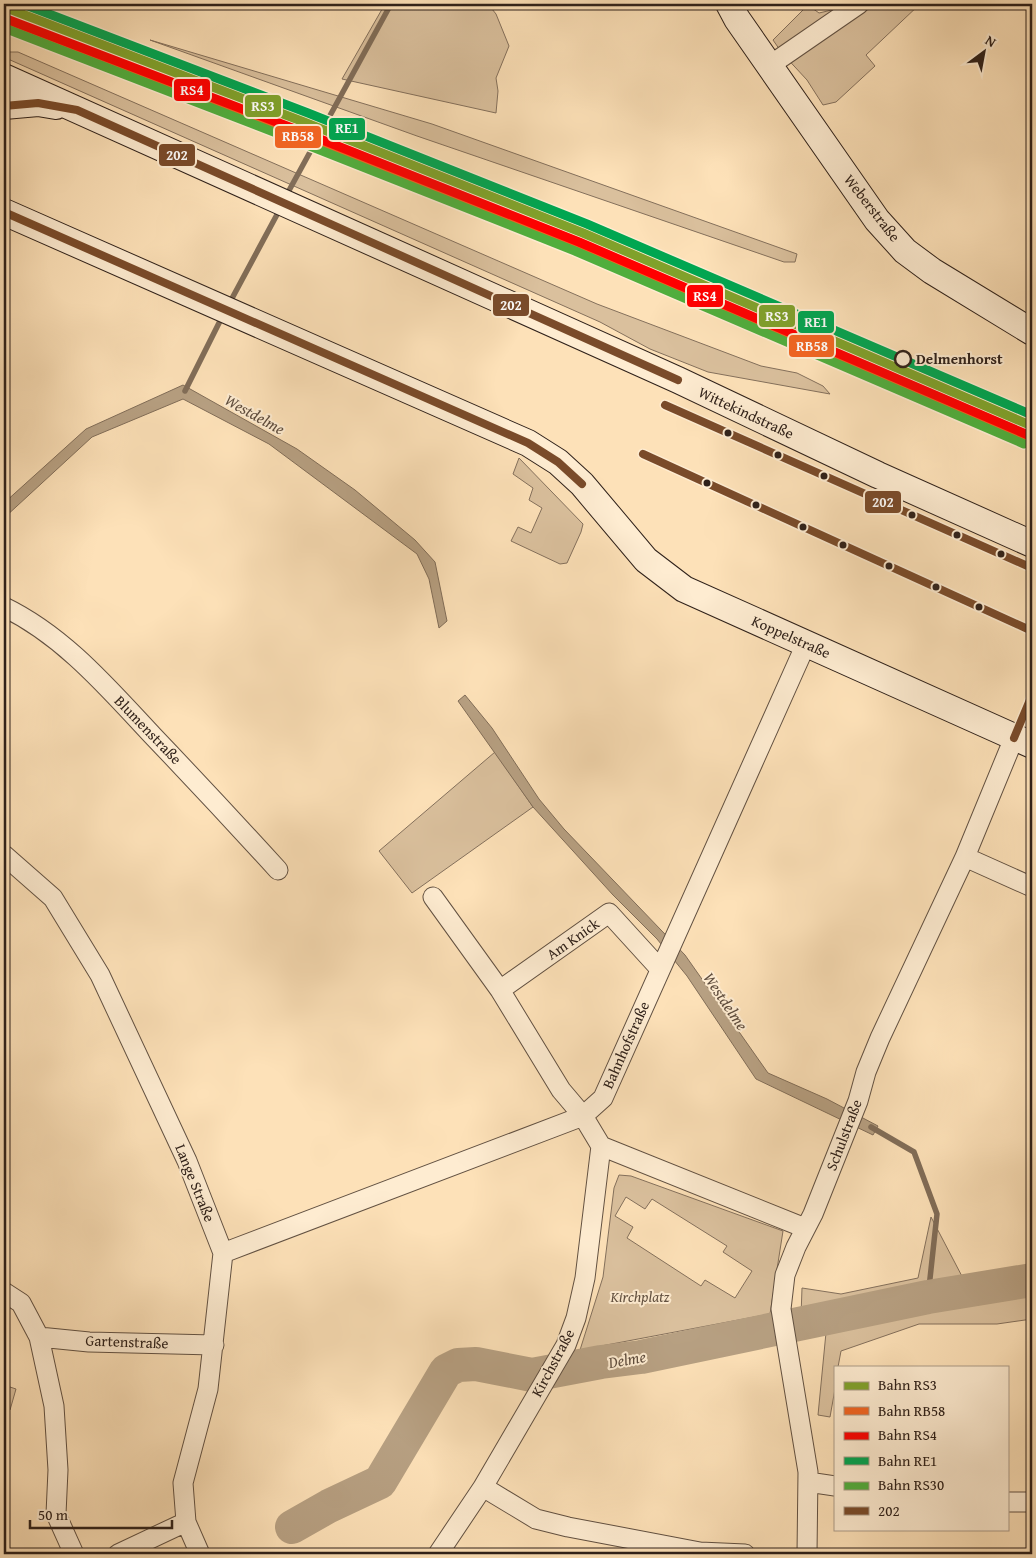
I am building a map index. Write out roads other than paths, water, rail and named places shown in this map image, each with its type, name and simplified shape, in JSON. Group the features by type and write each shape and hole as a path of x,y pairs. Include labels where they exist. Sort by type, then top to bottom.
{"street":[{"name":"Weberstraße","path":"729,4 769,66 878,220 905,251 932,271 1032,332"},
{"path":"769,66 859,4"},
{"name":"Wittekindstraße","path":"4,76 1032,544"},
{"name":"Wittekindstraße","path":"4,106 38,103 77,110"},
{"name":"Koppelstraße","path":"4,212 528,443 558,462 582,484 646,560 684,589 1023,741"},
{"name":"Blumenstraße","path":"4,607 28,619 66,647 123,703 278,870"},
{"name":"Bahnhofstraße","path":"223,1253 583,1116 603,1098 806,644"},
{"name":"Schulstraße","path":"807,1554 808,1482 782,1309 785,1275 813,1214 858,1101 866,1072 880,1038 965,858 1023,741"},
{"name":"Lange Straße","path":"4,855 53,898 100,975 187,1161 223,1253 208,1389 184,1482 186,1522 200,1554"},
{"path":"965,858 1032,887"},
{"path":"433,897 500,990 561,1090 583,1116 601,1146 806,1228"},
{"name":"Am Knick","path":"500,990 609,913 662,963"},
{"name":"Kirchstraße","path":"440,1551 482,1487 566,1345 574,1323 585,1278 601,1146"},
{"path":"4,1292 21,1303 39,1337 54,1406 58,1470 56,1514 74,1554"},
{"name":"Gartenstraße","path":"39,1337 90,1342 214,1345"},
{"path":"808,1482 834,1486"},
{"path":"482,1487 536,1519 568,1527 700,1552 745,1554"},
{"path":"1008,1502 1032,1502"},
{"path":"118,1554 186,1522"}],"waterway":[{"path":"286,196 391,4"},
{"path":"229,304 280,209"},
{"path":"185,391 223,315"},
{"name":"Westdelme","path":"871,1127 914,1152 937,1214 928,1297"},
{"name":"Delme","path":"292,1527 329,1506 380,1482 446,1371 458,1365 476,1364 532,1375 601,1362 641,1357 928,1297 1032,1280"}],"rail line":[{"name":"RE1","path":"23,4 308,113 587,224 1032,415"},
{"name":"RS3","path":"4,7 304,122 583,233 1032,426"},
{"name":"RS4","path":"4,18 300,131 579,242 1028,435"},
{"name":"RB58","path":"4,23 578,245 1032,442"},
{"name":"RS30","path":"4,28 575,251 1024,444"}],"place":[{"name":"Delmenhorst","path":"903,359"}],"park label":[{"name":"Kirchplatz","path":"640,1297"}]}
